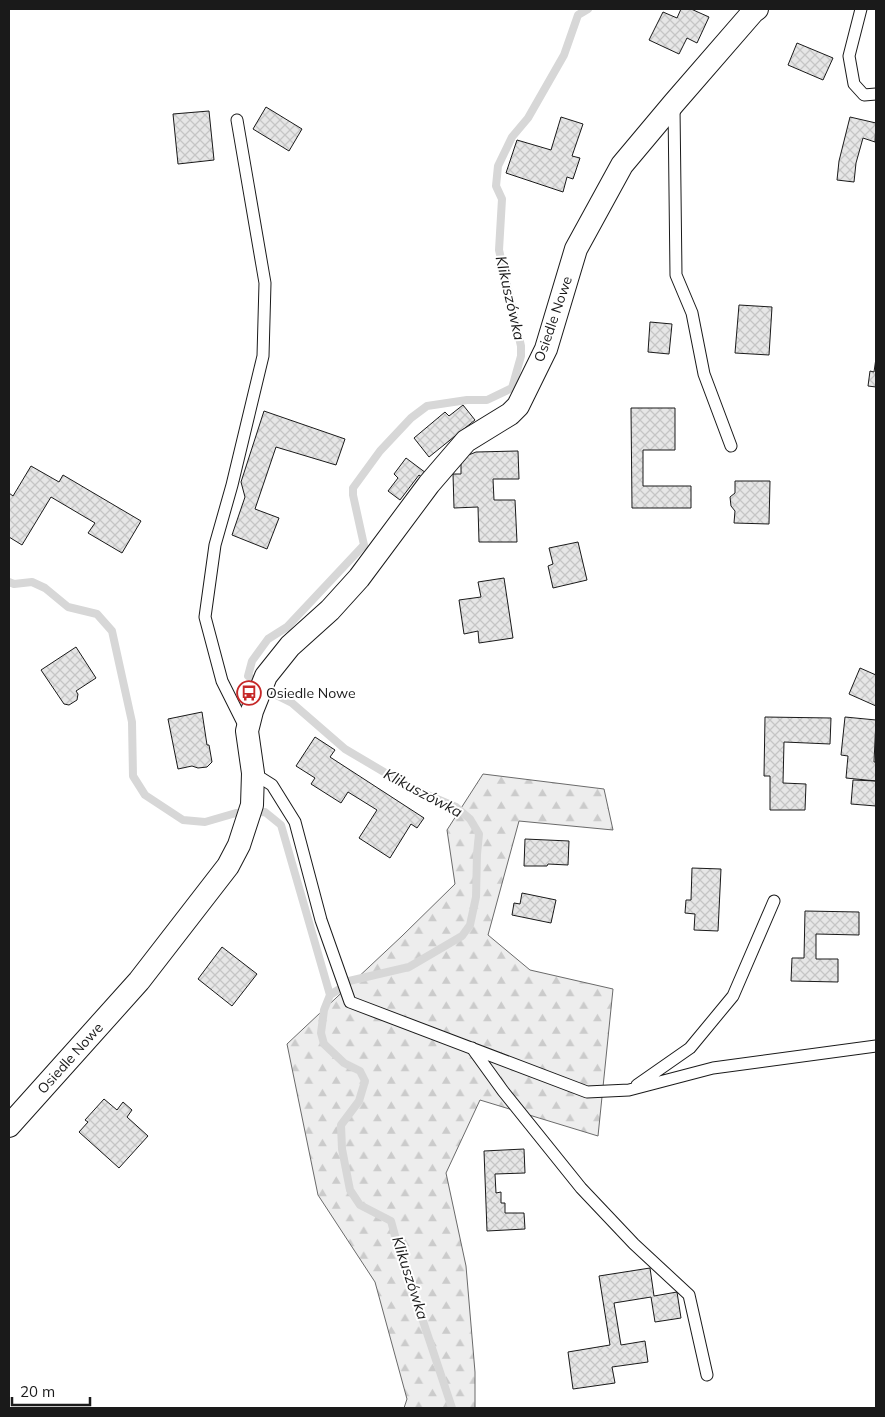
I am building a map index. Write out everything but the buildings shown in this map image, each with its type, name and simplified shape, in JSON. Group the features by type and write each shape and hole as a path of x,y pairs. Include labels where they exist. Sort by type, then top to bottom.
{"street":[{"name":"Osiedle Nowe","path":"9,1126 139,981 200,905 228,866 240,845 250,812 253,773 247,731 252,711 266,676 290,646 330,610 359,578 429,484 466,441 510,414 518,406 546,349 576,249 622,165 753,12 758,9"}],"lane":[{"path":"861,9 848,56 854,84 864,95 876,94"},
{"path":"674,103 676,275 692,313 704,374 731,446"},
{"path":"237,120 265,284 263,356 232,485 215,545 206,617 222,681 247,731"},
{"path":"253,773 272,785 295,822 321,920 350,1002 587,1092 629,1090 713,1068 876,1046"},
{"path":"629,1090 690,1048 733,996 774,901"},
{"path":"472,1048 503,1091 582,1188 634,1244 688,1295 707,1375"}],"green space":[{"path":"483,774 604,789 613,830 519,821 488,935 530,970 613,989 598,1136 480,1100 446,1173 466,1266 475,1372 475,1408 404,1408 407,1399 375,1282 318,1195 287,1044 455,884 447,830"}],"waterway":[{"name":"Klikuszówka","path":"251,678 248,676 252,661 268,639 287,627 364,545 353,488 380,451 411,418 427,406 467,400 487,400 512,388 521,356 521,346 499,250 502,199 496,186 498,166 512,137 528,118 564,55 578,15 588,9"},
{"path":"9,582 14,584 32,582 45,588 68,607 97,614 112,631 132,722 133,776 145,795 183,820 205,822 236,813 265,812 281,825 330,995"},
{"name":"Klikuszówka","path":"274,694 292,703 345,749 411,788 456,807 470,819 479,834 476,897 470,925 462,936 409,967 349,981"},
{"name":"Klikuszówka","path":"338,990 330,995 324,1010 321,1033 324,1044 344,1063 360,1071 365,1081 359,1101 341,1125 342,1149 350,1190 360,1205 391,1221 452,1408"}],"place":[{"name":"Osiedle Nowe","path":"249,693"}]}
